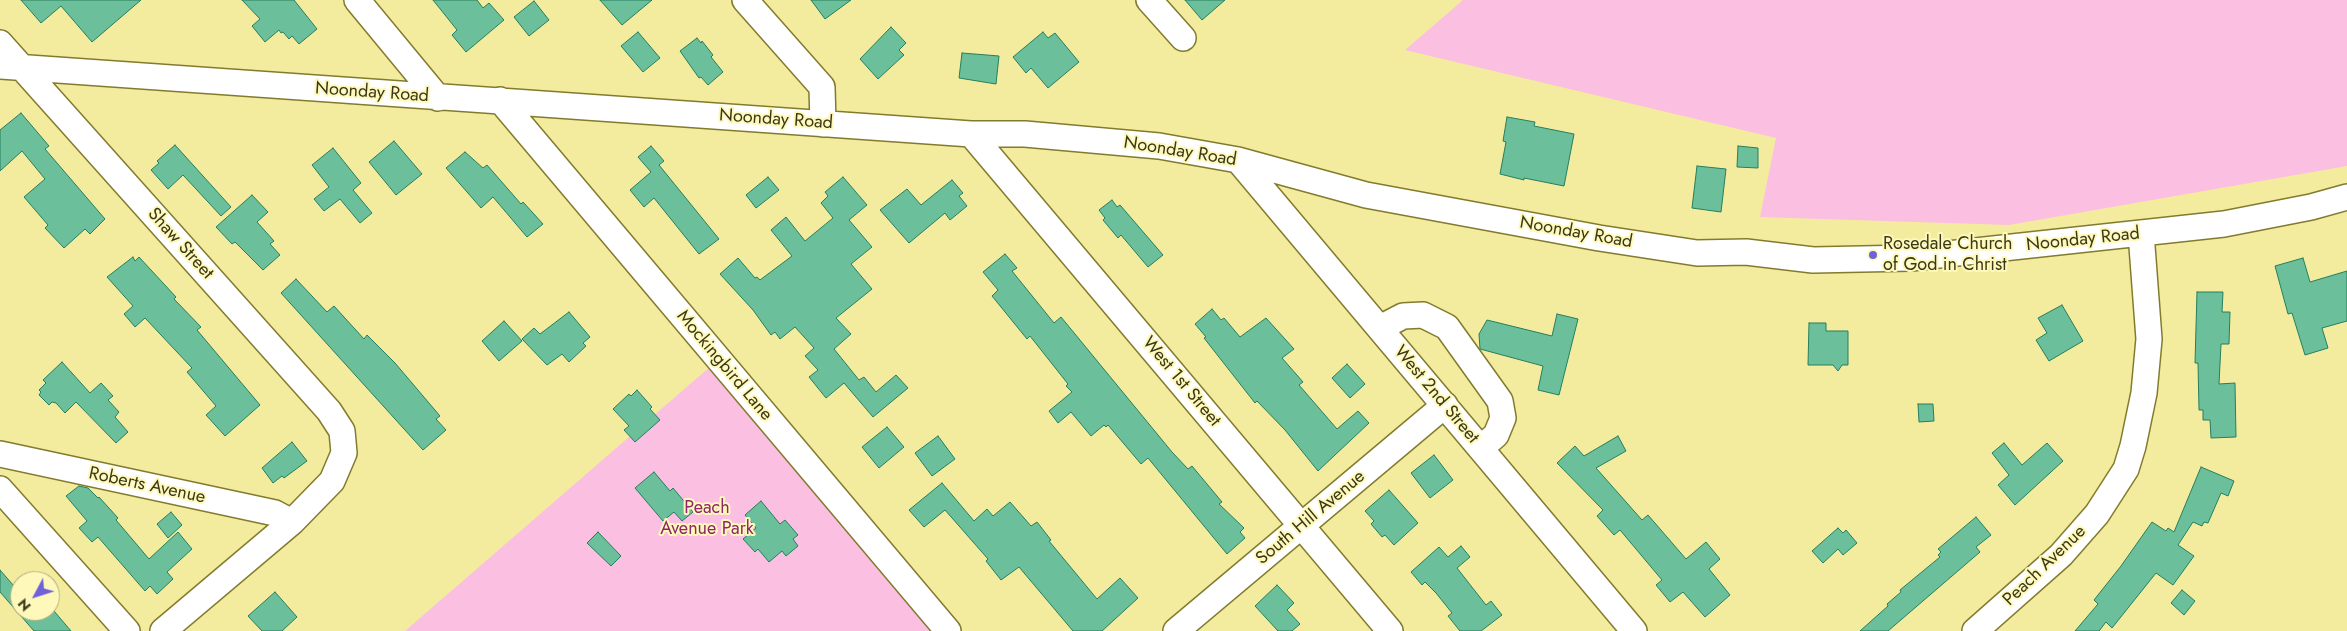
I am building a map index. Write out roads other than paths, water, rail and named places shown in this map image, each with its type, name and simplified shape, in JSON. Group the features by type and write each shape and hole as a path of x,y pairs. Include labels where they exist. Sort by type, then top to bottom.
{"street":[{"path":"358,0 438,98"},
{"path":"1149,0 1183,38"},
{"path":"751,2 822,87 824,124"},
{"name":"Shaw Street","path":"0,43 11,67 330,411 342,431 344,453 332,481 292,522"},
{"name":"Noonday Road","path":"11,67 971,134 1026,134 1159,146 1238,160 1366,195 1599,238 1697,252 1746,252 1813,260 1911,258 2141,234 2224,224 2311,207 2347,197"},
{"name":"Mockingbird Lane","path":"500,100 948,631"},
{"name":"West 1st Street","path":"971,134 1390,631"},
{"name":"West 2nd Street","path":"1238,160 1634,631"},
{"name":"Peach Avenue","path":"1975,631 2061,555 2096,514 2126,469 2144,393 2149,339 2141,234"},
{"path":"1380,328 1402,316 1423,315 1447,327 1500,401 1503,418 1496,435 1481,448"},
{"name":"South Hill Avenue","path":"1176,631 1445,406"},
{"name":"Roberts Avenue","path":"0,454 275,513 292,522"},
{"path":"0,489 127,631"},
{"path":"163,631 292,522"}],"place":[{"name":"Rosedale Church of God in Christ","path":"1873,255"}],"park label":[{"name":"Peach Avenue Park","path":"707,519"}]}
